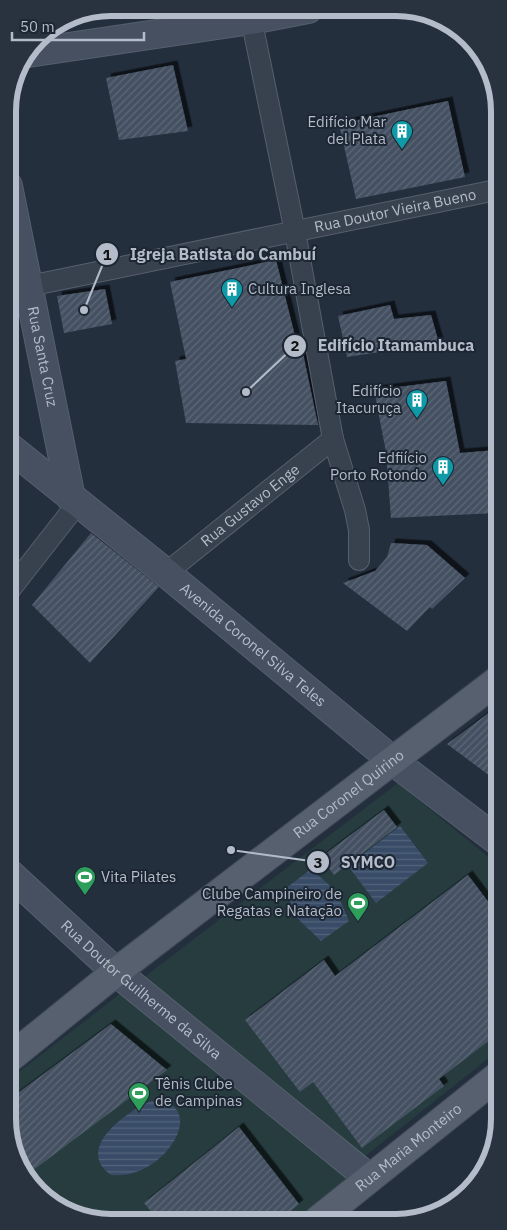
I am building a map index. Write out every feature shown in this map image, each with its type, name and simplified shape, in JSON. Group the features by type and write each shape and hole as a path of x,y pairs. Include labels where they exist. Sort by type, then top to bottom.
{"main road":[{"path":"38,51 239,16"},
{"name":"Rua Santa Cruz","path":"16,224 74,501"},
{"name":"Avenida Coronel Silva Teles","path":"16,453 166,573 393,761 491,836"},
{"name":"Rua Coronel Quirino","path":"16,1053 116,972 491,685"},
{"name":"Rua Doutor Guilherme da Silva","path":"16,880 116,972 369,1178"},
{"name":"Rua Maria Monteiro","path":"325,1214 491,1081"}],"street":[{"path":"250,16 295,232 334,439 359,530 359,560"},
{"name":"Rua Doutor Vieira Bueno","path":"29,286 491,191"},
{"name":"Rua Gustavo Enge","path":"166,573 334,439"},
{"path":"16,581 74,501"}],"green space":[{"name":"Clube Campineiro de Regatas e Natação","path":"398,783 491,859 491,1056 363,1158 143,978"},
{"name":"Tênis Clube de Campinas","path":"121,993 347,1178 302,1214 111,1214 81,1209 58,1198 44,1186 36,1177 23,1155 17,1131 16,1074"}],"water":[{"path":"400,826 428,863 376,903 348,866"},
{"path":"311,869 336,891 349,921 321,941 297,918 285,889"},
{"path":"151,1101 169,1104 178,1113 180,1125 175,1140 164,1154 149,1166 131,1173 111,1175 101,1165 98,1154 101,1143 118,1122"}],"building":[{"path":"173,65 188,131 119,140 106,78"},
{"name":"Edifício Mar del Plata","path":"448,101 465,177 356,199 339,124"},
{"path":"276,260 296,340 300,339 318,425 186,423 175,361 186,359 170,282"},
{"path":"105,289 112,324 64,333 57,296"},
{"path":"390,305 394,319 431,315 439,343 347,357 338,316"},
{"path":"446,381 460,453 491,450 491,513 391,518 386,452 374,390"},
{"path":"91,533 159,587 90,663 32,605"},
{"path":"391,543 427,545 465,578 432,609 430,607 407,631 343,583 375,571 387,557"},
{"path":"491,711 491,777 447,744"},
{"path":"384,810 397,827 334,875 321,857"},
{"path":"468,875 491,905 491,1039 439,1079 444,1086 362,1148 313,1082 300,1092 245,1020 324,960 335,976"},
{"path":"111,1024 167,1070 32,1171 19,1143 16,1119 16,1094"},
{"path":"239,1127 299,1204 287,1214 153,1214 144,1203"}],"place":[{"name":"Edifício Mar del Plata","path":"402,150"},
{"name":"Cultura Inglesa","path":"232,308"},
{"name":"Igreja Batista do Cambuí","path":"84,310"},
{"name":"Edifício Itamambuca","path":"246,392"},
{"name":"Edifício Itacuruça","path":"417,419"},
{"name":"Edfiício Porto Rotondo","path":"443,486"},
{"name":"SYMCO","path":"231,850"},
{"name":"Vita Pilates","path":"85,896"},
{"name":"Clube Campineiro de Regatas e Natação","path":"358,922"},
{"name":"Tênis Clube de Campinas","path":"139,1112"}]}
